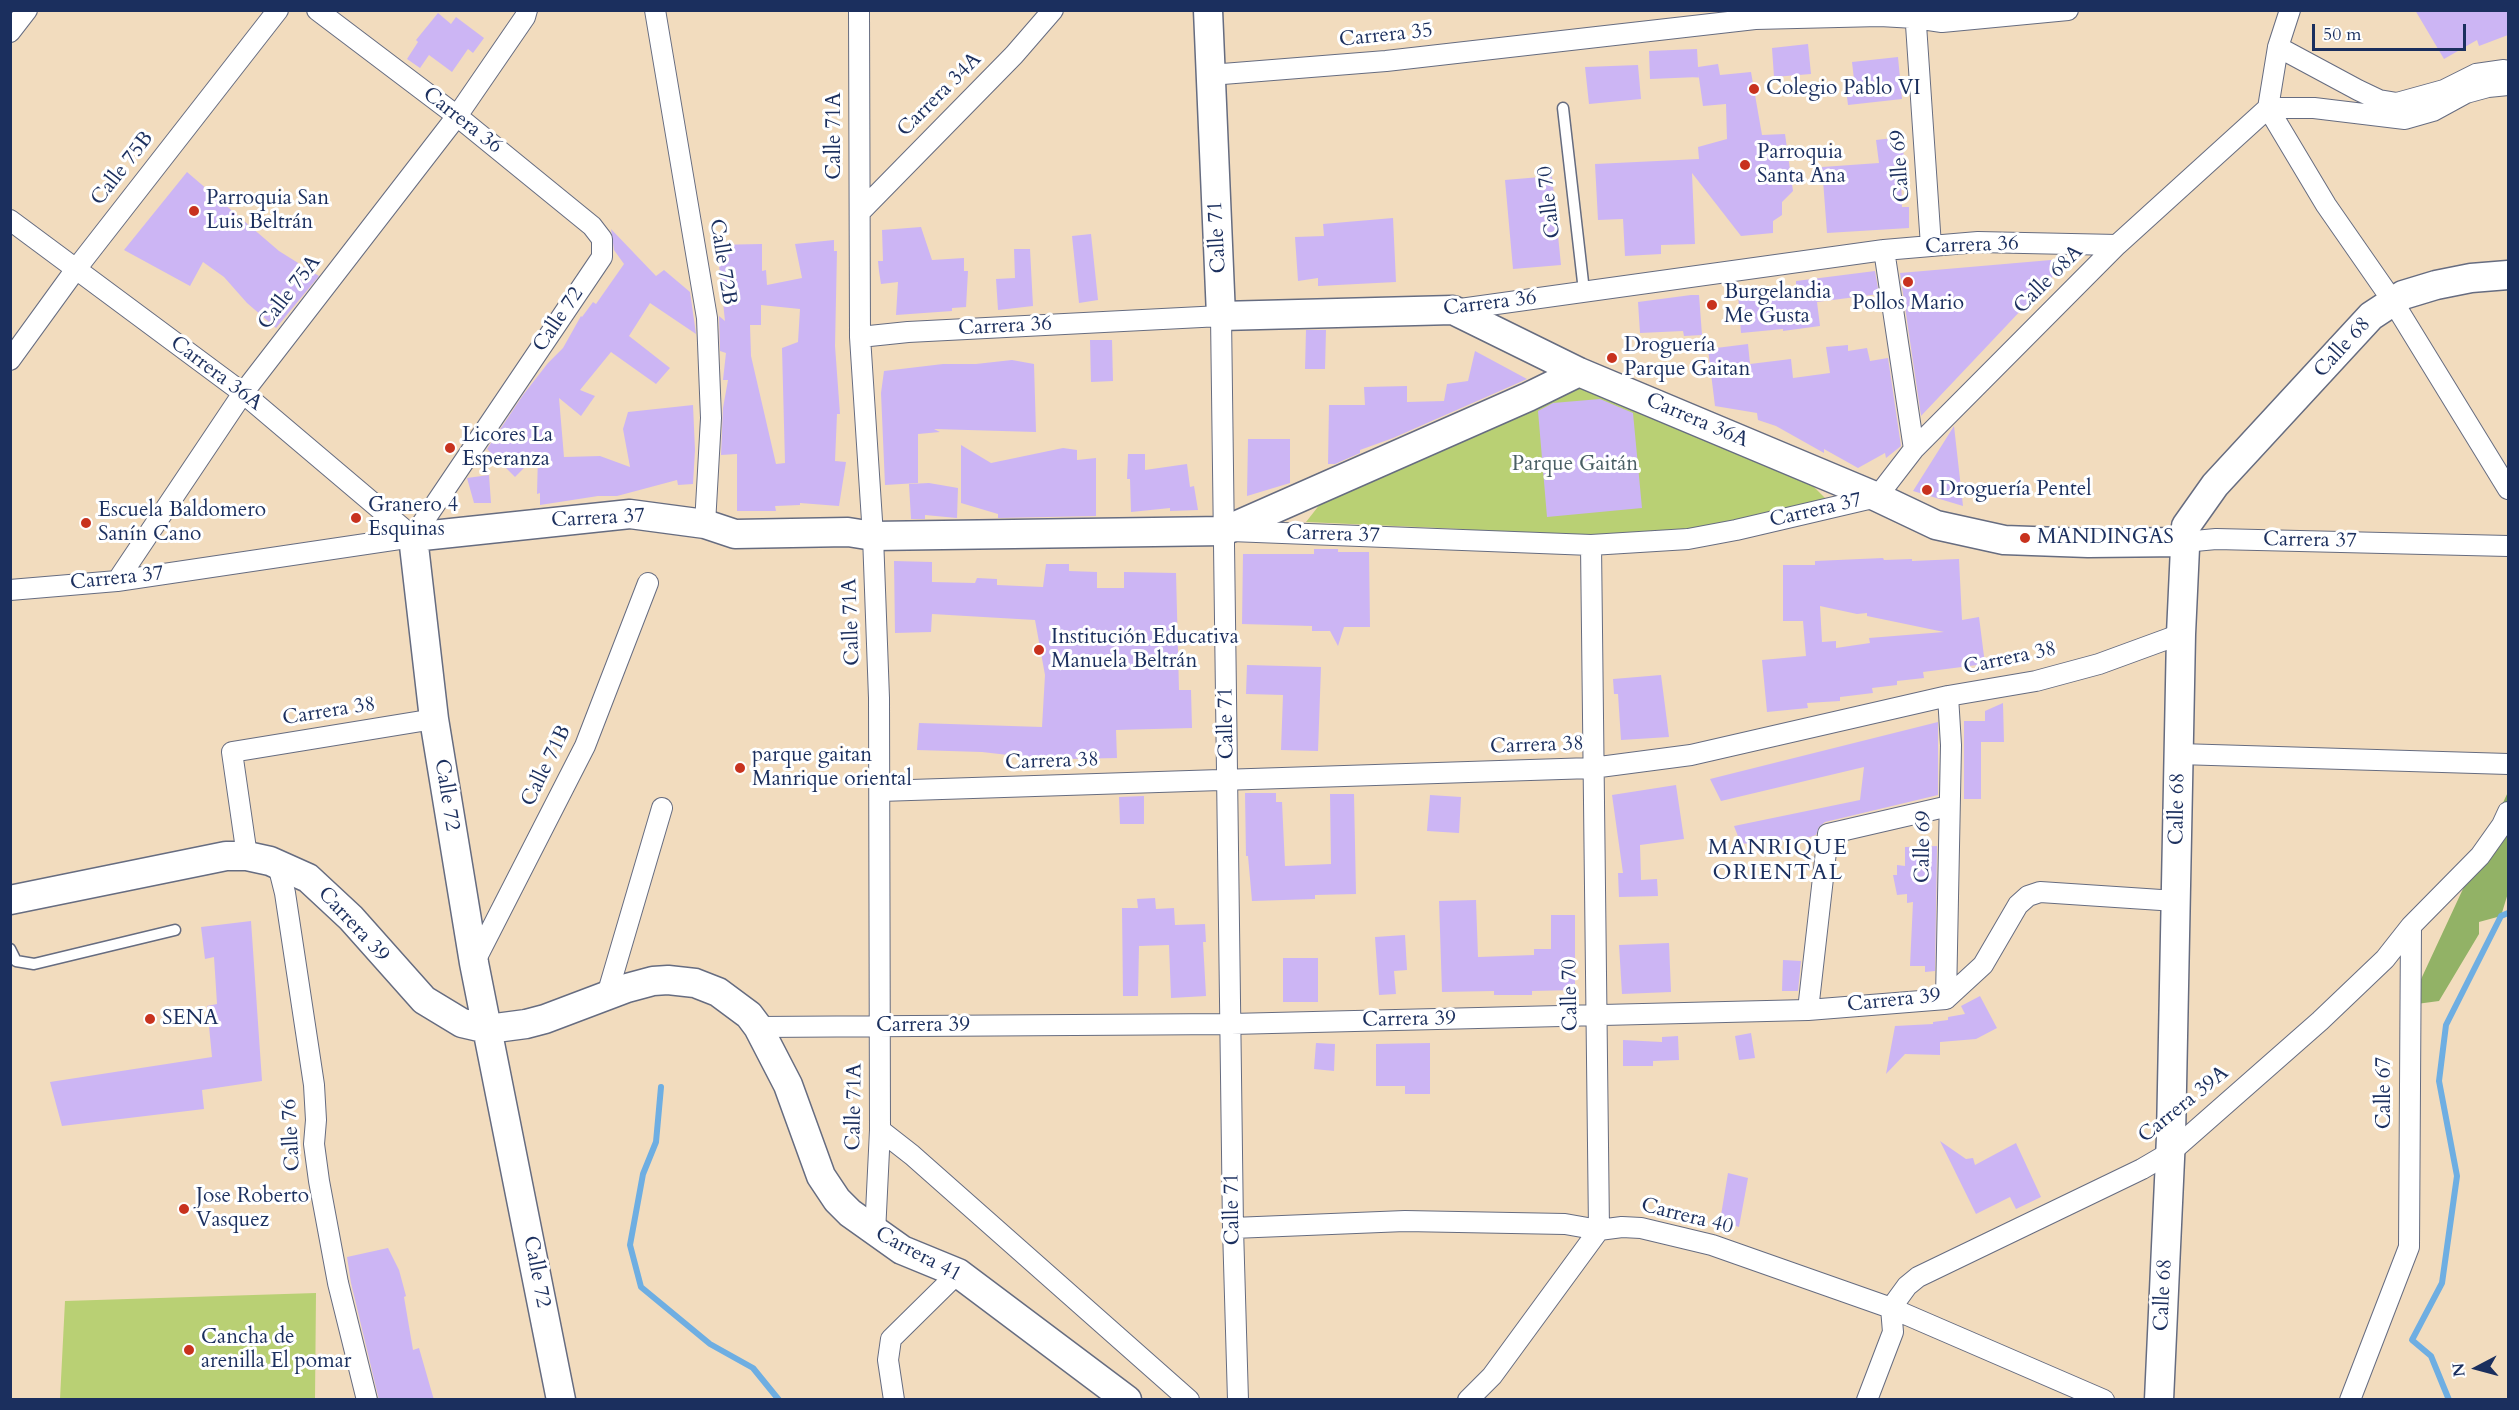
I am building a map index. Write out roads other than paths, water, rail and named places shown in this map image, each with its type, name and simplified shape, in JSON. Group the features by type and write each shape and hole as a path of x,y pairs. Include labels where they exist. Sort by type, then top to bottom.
{"street":[{"path":"10,32 27,10"},
{"name":"Calle 75B","path":"10,360 76,269 278,10"},
{"name":"Carrera 36","path":"316,10 457,116 592,226 602,239"},
{"name":"Calle 75A","path":"117,581 243,393 457,116 525,17 527,10"},
{"name":"Calle 72B","path":"655,10 707,318 711,418 705,524"},
{"name":"Calle 71A","path":"859,10 860,337 873,536 880,790 880,1130 875,1233"},
{"name":"Carrera 34A","path":"860,212 1014,55 1053,10"},
{"name":"Calle 71","path":"1208,10 1221,316 1233,1228 1238,1400"},
{"name":"Carrera 35","path":"1210,75 1386,61 1755,19 1915,14 1942,22 2068,10"},
{"path":"2290,10 2278,47 2268,108 2314,108 2405,119 2433,111 2466,93 2488,87 2506,78"},
{"name":"Calle 69","path":"1915,14 1931,246"},
{"path":"2278,47 2379,100 2397,103 2444,90 2476,75 2506,78"},
{"name":"Calle 68A","path":"1877,497 1914,449 2117,245 2268,108"},
{"name":"Calle 68","path":"2268,108 2326,205 2392,300 2508,489"},
{"name":"Carrera 36A","path":"10,220 243,393 412,537"},
{"name":"Calle 72","path":"561,1400 474,963 434,719 412,537 602,257 602,239"},
{"name":"Carrera 36","path":"860,337 908,332 1221,316 1453,310 1884,250 1978,242 2117,245"},
{"path":"1884,250 1914,449"},
{"path":"2392,300 2436,285 2477,277 2508,275"},
{"name":"Calle 68","path":"2159,1400 2171,1152 2181,634 2186,526 2205,497 2371,316 2392,300"},
{"name":"Carrera 36A","path":"1453,310 1579,372 1877,497"},
{"name":"Carrera 37","path":"1224,531 1517,402 1579,372"},
{"name":"Carrera 37","path":"10,590 117,581 412,537 630,514 705,524 735,534 848,532 873,536 1224,531 1591,545 1688,539 1877,497 1936,525 2004,540 2088,543 2184,542 2216,539 2508,546"},
{"name":"Calle 70","path":"1591,545 1599,1230"},
{"name":"Calle 71B","path":"474,963 585,746 648,583"},
{"name":"Carrera 38","path":"880,790 1592,768 1691,755 1948,696 2036,681 2099,664 2181,634"},
{"name":"Calle 69","path":"1946,999 1951,745 1948,696"},
{"name":"Carrera 38","path":"247,856 232,752 434,719"},
{"path":"2179,754 2508,765"},
{"path":"1808,1010 1828,834 1949,806"},
{"path":"607,995 662,808"},
{"path":"2411,926 2480,856 2502,825 2508,812"},
{"name":"Carrera 39","path":"10,900 226,856 247,856 278,865 308,878 336,903 424,1000 462,1023 488,1029 507,1028 545,1019 607,995 653,981 668,980 695,983 729,998 749,1015 758,1027 1231,1024 1808,1010 1946,999 1983,965 2018,905 2028,896 2040,892 2176,901"},
{"name":"Calle 76","path":"278,865 285,894 314,1085 316,1120 314,1144 319,1181 338,1283 367,1400"},
{"name":"Carrera 39A","path":"1891,1308 1907,1286 1918,1277 2142,1169 2171,1152 2320,1022 2385,959 2411,926"},
{"name":"Calle 67","path":"2350,1400 2409,1247 2411,926"},
{"name":"Carrera 41","path":"758,1027 788,1085 821,1176 837,1200 875,1233 902,1250 958,1273 1127,1400"},
{"path":"880,1130 921,1163 1189,1400"},
{"name":"Carrera 40","path":"1233,1228 1405,1221 1565,1224 1599,1230 1622,1227 1677,1235 1712,1245 1891,1308 2104,1400"},
{"path":"1468,1400 1492,1376 1599,1230"},
{"path":"894,1400 888,1360 891,1339 958,1273"},
{"path":"1867,1400 1893,1332 1891,1308"}],"lane":[{"name":"Calle 70","path":"1563,108 1584,291"},
{"path":"10,950 16,960 34,964 175,930"}],"waterway":[{"path":"2449,1400 2431,1356 2412,1340 2442,1283 2457,1176 2439,1081 2446,1025 2501,916 2508,913"},
{"path":"661,1087 656,1142 643,1174 630,1245 641,1287 710,1344 753,1368 779,1400"}],"place":[{"name":"Colegio Pablo VI","path":"1754,89"},
{"name":"Parroquia Santa Ana","path":"1745,165"},
{"name":"Parroquia San Luis Beltrán","path":"194,211"},
{"name":"Pollos Mario","path":"1908,282"},
{"name":"Burgelandia Me Gusta","path":"1712,305"},
{"name":"Droguería Parque Gaitan","path":"1612,358"},
{"name":"Licores La Esperanza","path":"450,448"},
{"name":"Droguería Pentel","path":"1927,490"},
{"name":"Granero 4 Esquinas","path":"356,518"},
{"name":"Escuela Baldomero Sanín Cano","path":"86,523"},
{"name":"MANDINGAS","path":"2025,538"},
{"name":"Institución Educativa Manuela Beltrán","path":"1039,650"},
{"name":"parque gaitan Manrique oriental","path":"740,768"},
{"name":"SENA","path":"150,1019"},
{"name":"Jose Roberto Vasquez","path":"184,1209"},
{"name":"Cancha de arenilla El pomar","path":"189,1350"}],"district":[{"name":"MANRIQUE ORIENTAL","path":"1778,862"}],"park label":[{"name":"Parque Gaitán","path":"1575,465"}]}
